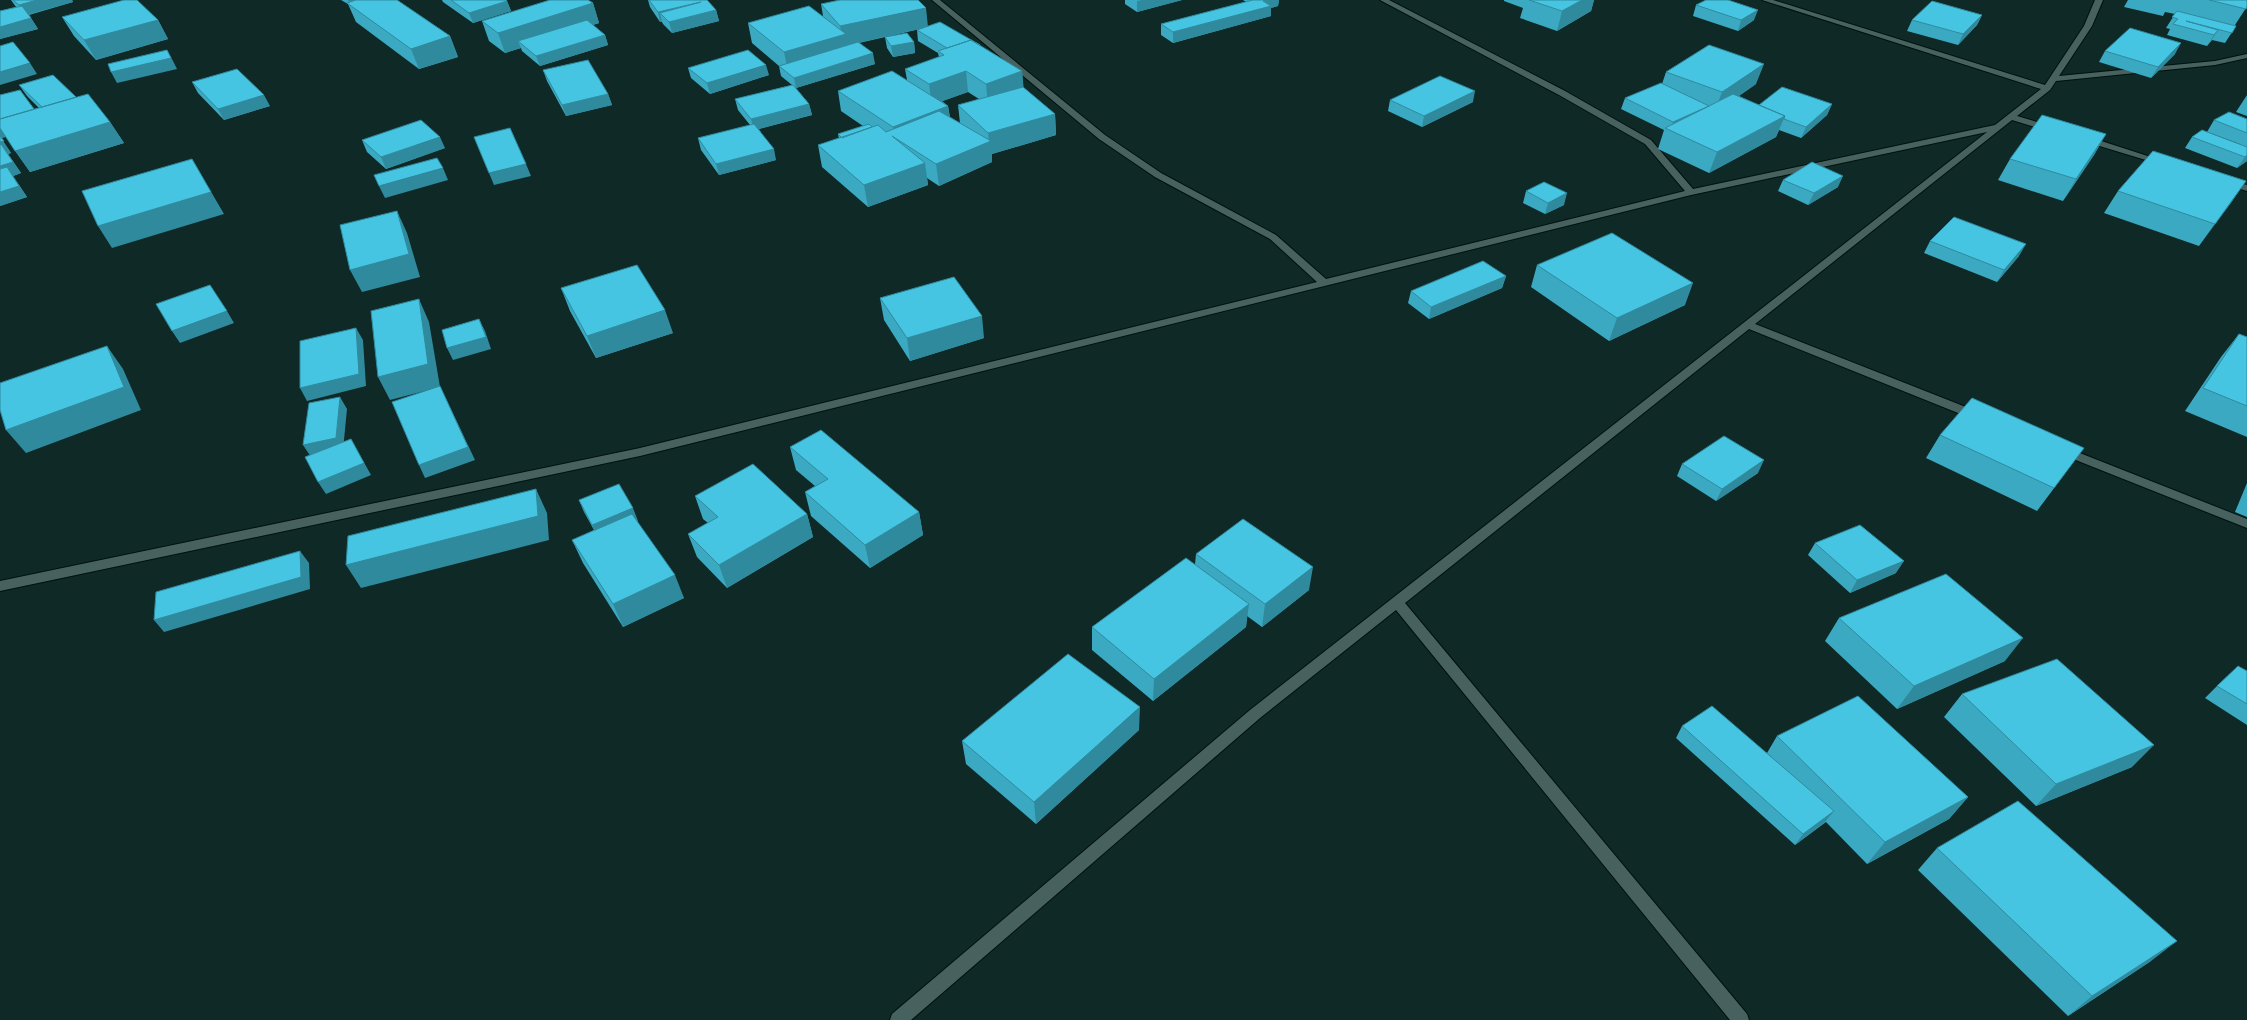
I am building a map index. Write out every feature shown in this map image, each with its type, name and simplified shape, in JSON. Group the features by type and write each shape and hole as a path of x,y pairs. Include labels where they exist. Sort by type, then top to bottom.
{"street":[{"path":"936,0 1102,137 1158,175 1273,237 1324,283"},
{"path":"1384,0 1562,93 1648,142 1691,192"},
{"path":"1766,0 2050,84 2216,63 2247,56"},
{"path":"898,1020 1255,714 2012,117 2050,84 2088,26 2099,0"},
{"path":"2012,117 2057,131"},
{"path":"0,586 640,452 1691,192 2001,126"},
{"path":"2080,138 2171,165"},
{"path":"2217,179 2247,188"},
{"path":"1748,325 1990,421"},
{"path":"2049,445 2247,524"},
{"path":"1397,602 1742,1020"}],"building":[{"path":"13,0 37,0 19,5"},
{"path":"124,0 137,0 158,20 84,40 62,17"},
{"path":"356,0 397,0 450,36 411,49 347,3"},
{"path":"451,0 506,0 507,1 469,13"},
{"path":"550,0 588,0 593,3 498,33 482,21"},
{"path":"649,0 707,0 716,10 669,22 660,13 701,2 658,12"},
{"path":"840,0 918,0 926,8 840,26 821,4"},
{"path":"1253,0 1265,0 1263,1 1271,6 1173,32 1161,24"},
{"path":"1529,0 1582,0 1562,11"},
{"path":"1706,0 1728,0 1758,10 1741,20 1696,5"},
{"path":"2209,0 2247,0 2247,6 2246,9"},
{"path":"1932,1 1982,15 1963,34 1912,20"},
{"path":"22,6 31,18 0,27 0,11"},
{"path":"809,6 846,34 784,52 748,23"},
{"path":"2177,11 2236,26 2232,33 2186,21 2218,30 2214,35 2173,24 2178,19 2172,17"},
{"path":"587,20 605,35 536,56 518,41"},
{"path":"940,22 980,45 971,40 947,48 917,30"},
{"path":"2130,28 2181,43 2158,67 2105,51"},
{"path":"907,33 914,42 891,46 885,37"},
{"path":"971,40 1022,71 986,84 966,71 929,84 905,69 944,55 938,51"},
{"path":"13,42 30,63 0,72 0,46"},
{"path":"858,42 873,53 794,78 779,66"},
{"path":"1709,45 1764,64 1722,92 1666,72"},
{"path":"167,50 171,58 111,72 108,64"},
{"path":"748,50 766,65 707,83 688,68"},
{"path":"588,60 608,94 562,105 543,70"},
{"path":"237,69 264,95 218,109 192,82"},
{"path":"892,71 948,106 893,127 838,91"},
{"path":"53,75 76,97 42,107 19,85"},
{"path":"1440,76 1475,91 1424,116 1390,100"},
{"path":"1661,83 1709,106 1673,122 1625,98"},
{"path":"793,85 809,104 751,119 735,99"},
{"path":"1023,87 1055,114 988,133 958,105"},
{"path":"1782,87 1832,104 1806,127 1784,119 1785,116 1759,105"},
{"path":"20,90 34,109 0,119 0,95"},
{"path":"88,94 110,122 15,151 0,128 0,119"},
{"path":"1733,94 1785,116 1717,152 1665,128"},
{"path":"939,111 991,141 936,164 892,136 925,163 864,185 818,145 878,125 886,132"},
{"path":"2229,112 2247,119 2247,133 2214,120"},
{"path":"2042,115 2106,134 2076,179 2010,159"},
{"path":"421,120 440,137 381,157 362,140"},
{"path":"754,124 774,149 716,164 698,138"},
{"path":"869,124 872,127 842,138 838,134"},
{"path":"510,128 526,164 489,173 474,137"},
{"path":"2202,130 2247,147 2247,155 2245,157 2192,137"},
{"path":"0,136 4,141 0,142"},
{"path":"1,144 13,162 0,166 0,145"},
{"path":"2153,151 2246,181 2215,224 2118,191"},
{"path":"437,158 443,168 379,186 374,175"},
{"path":"192,159 211,192 98,226 82,191"},
{"path":"1812,162 1843,176 1814,193 1783,180"},
{"path":"7,167 19,186 0,192 0,169"},
{"path":"1544,182 1567,193 1548,203 1526,191"},
{"path":"397,211 409,254 350,270 340,225"},
{"path":"1954,217 2026,244 2004,270 1930,241"},
{"path":"1612,233 1693,283 1617,318 1537,265"},
{"path":"1483,261 1506,276 1431,307 1411,291"},
{"path":"637,265 665,310 587,336 561,288"},
{"path":"954,277 982,316 907,338 880,298"},
{"path":"210,285 227,311 172,331 156,304"},
{"path":"419,299 428,364 378,377 371,311"},
{"path":"479,319 486,337 447,348 442,330"},
{"path":"356,328 359,374 300,388 300,341"},
{"path":"2239,334 2247,337 2247,406 2203,388"},
{"path":"107,346 124,387 6,430 0,410 0,383"},
{"path":"440,386 468,447 419,465 392,402"},
{"path":"340,397 336,438 303,445 309,403"},
{"path":"1972,398 2084,448 2054,488 1940,435"},
{"path":"821,430 919,512 865,545 805,492 828,479 790,447"},
{"path":"1724,436 1764,460 1722,489 1682,464"},
{"path":"351,439 364,463 318,482 305,457"},
{"path":"753,464 807,514 719,565 688,534 718,517 695,496"},
{"path":"619,484 633,508 592,525 579,500"},
{"path":"536,489 538,516 346,565 348,536"},
{"path":"632,514 675,575 613,604 572,540"},
{"path":"1243,519 1313,567 1265,604 1196,554"},
{"path":"1860,525 1904,561 1857,580 1815,543"},
{"path":"300,551 301,577 154,620 156,592"},
{"path":"1186,558 1249,604 1154,679 1092,627"},
{"path":"1946,574 2023,638 1914,686 1839,618"},
{"path":"1068,654 1140,707 1034,802 962,741"},
{"path":"2057,659 2154,745 2056,784 1962,694"},
{"path":"2238,666 2247,671 2247,704 2217,686"},
{"path":"1858,696 1968,797 1885,842 1777,736"},
{"path":"1712,706 1834,811 1803,834 1682,726"},
{"path":"2018,801 2177,941 2092,996 1937,848"}]}
